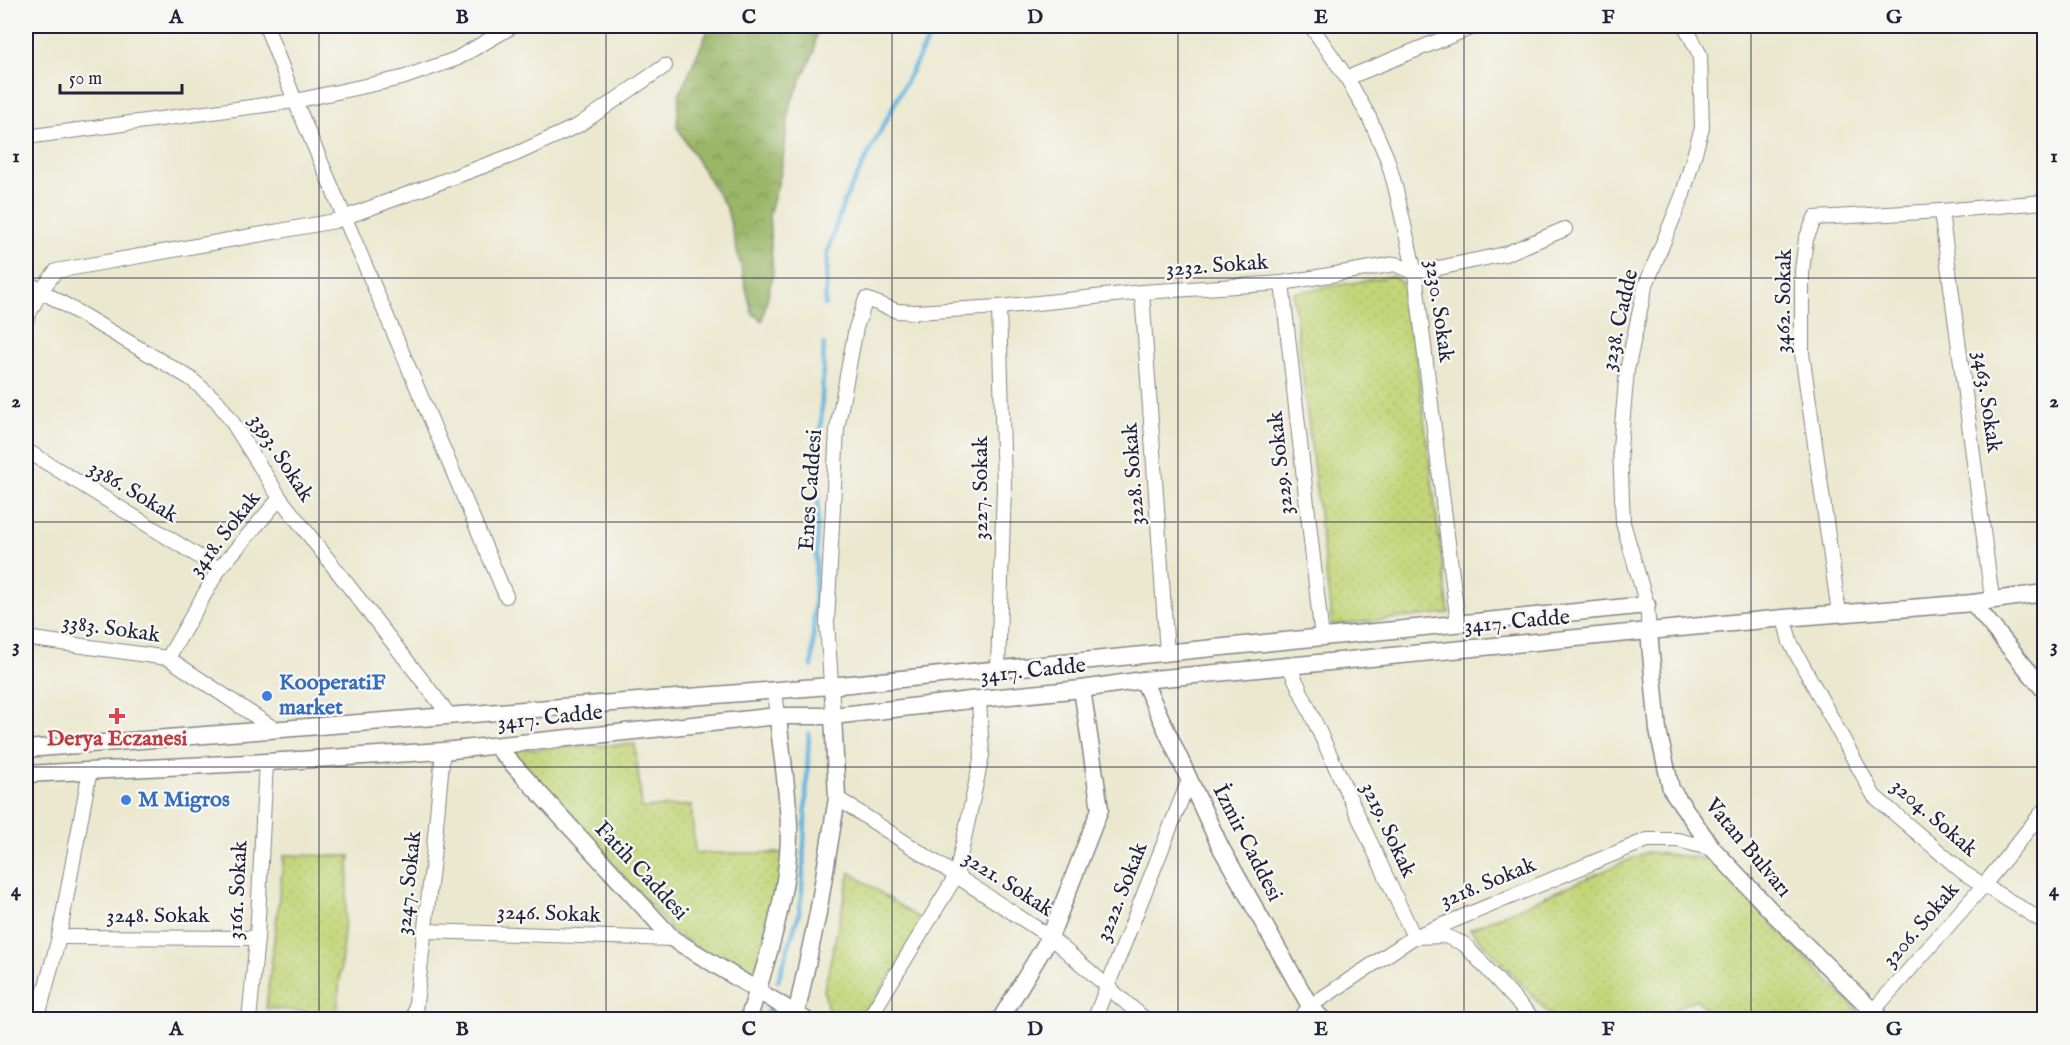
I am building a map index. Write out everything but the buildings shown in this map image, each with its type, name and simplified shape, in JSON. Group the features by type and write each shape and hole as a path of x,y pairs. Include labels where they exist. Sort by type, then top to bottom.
{"street":[{"path":"266,26 295,101 506,596"},
{"path":"26,137 295,101 402,78 456,59 513,26"},
{"name":"3230. Sokak","path":"1311,26 1347,78 1369,117 1387,158 1415,273 1458,624"},
{"path":"1347,78 1475,26"},
{"name":"3238. Cadde","path":"1649,632 1647,605 1623,524 1620,448 1627,370 1645,287 1683,195 1702,128 1700,55 1686,26"},
{"path":"26,320 40,292 56,271 345,218 516,154 579,125 665,66"},
{"name":"3462. Sokak","path":"1839,613 1802,353 1802,271 1806,239 1815,218 2044,202"},
{"name":"3463. Sokak","path":"1941,211 1992,599"},
{"name":"3232. Sokak","path":"866,299 897,311 916,312 999,307 1142,292 1282,283 1395,264 1415,273 1505,254 1565,229"},
{"name":"3393. Sokak","path":"26,282 190,378 217,401 280,498 450,716"},
{"name":"3229. Sokak","path":"1282,283 1322,638"},
{"name":"3228. Sokak","path":"1142,292 1167,653"},
{"name":"Enes Caddesi","path":"833,716 827,622 837,429 856,328 866,299"},
{"name":"3227. Sokak","path":"998,669 1004,488 999,307"},
{"name":"3386. Sokak","path":"26,450 219,569"},
{"name":"3418. Sokak","path":"168,658 219,569 280,498"},
{"name":"3417. Cadde","path":"26,774 443,751 778,716 833,716 1082,689 1143,680 1784,618 1973,603 2044,593"},
{"path":"1973,603 2044,690"},
{"name":"3417. Cadde","path":"26,749 775,691 1647,605"},
{"name":"3204. Sokak","path":"1784,618 1790,642 1874,796 1964,873 2044,922"},
{"name":"Vatan Bulvarı","path":"1649,632 1658,730 1671,789 1713,849 1775,915 1877,1015"},
{"name":"3383. Sokak","path":"26,638 168,658 276,730"},
{"name":"3219. Sokak","path":"1289,666 1414,936"},
{"name":"İzmir Caddesi","path":"1143,680 1221,848 1310,1006 1323,1020"},
{"path":"1000,1020 1050,937 1100,809 1082,689"},
{"path":"748,1020 784,890 788,853 789,829 775,691"},
{"path":"868,1020 956,876 982,755 979,699"},
{"path":"799,1018 837,798 833,716"},
{"name":"Fatih Caddesi","path":"496,746 673,939 758,990 799,1018"},
{"name":"3247. Sokak","path":"414,1020 443,751"},
{"name":"3161. Sokak","path":"249,1020 257,938 266,762"},
{"path":"37,1020 59,937 90,770"},
{"name":"3222. Sokak","path":"1094,1020 1189,780"},
{"name":"3221. Sokak","path":"837,798 1050,937 1146,1020"},
{"name":"3206. Sokak","path":"1877,1015 2044,810"},
{"name":"3218. Sokak","path":"1299,1020 1310,1006 1414,936 1647,840 1678,840 1713,849"},
{"name":"3246. Sokak","path":"425,931 673,939"},
{"path":"1414,936 1445,936 1464,944 1534,1020"},
{"name":"3248. Sokak","path":"59,937 257,938"}],"green space":[{"path":"710,26 817,26 814,52 790,105 781,173 769,215 773,274 762,321 752,313 727,209 677,127 679,95"},
{"path":"1392,276 1407,286 1449,613 1332,625 1293,293"},
{"path":"635,744 642,808 691,805 695,853 788,853 754,983 675,934 513,750"},
{"path":"1647,852 1708,859 1866,1019 1716,1019 1696,999 1655,1019 1554,1019 1470,929"},
{"path":"284,855 350,856 337,1014 266,1008"},
{"path":"850,872 927,924 860,1019 833,1019 829,1017 824,990"}],"waterway":[{"path":"825,305 828,251 844,201 935,26"},
{"path":"812,667 824,344"},
{"path":"778,981 799,913 802,890 809,733"},
{"path":"765,1020 769,1008"}],"place":[{"name":"KooperatiF market","path":"267,696"},
{"name":"Derya Eczanesi","path":"117,716"},
{"name":"M Migros","path":"126,800"}]}
